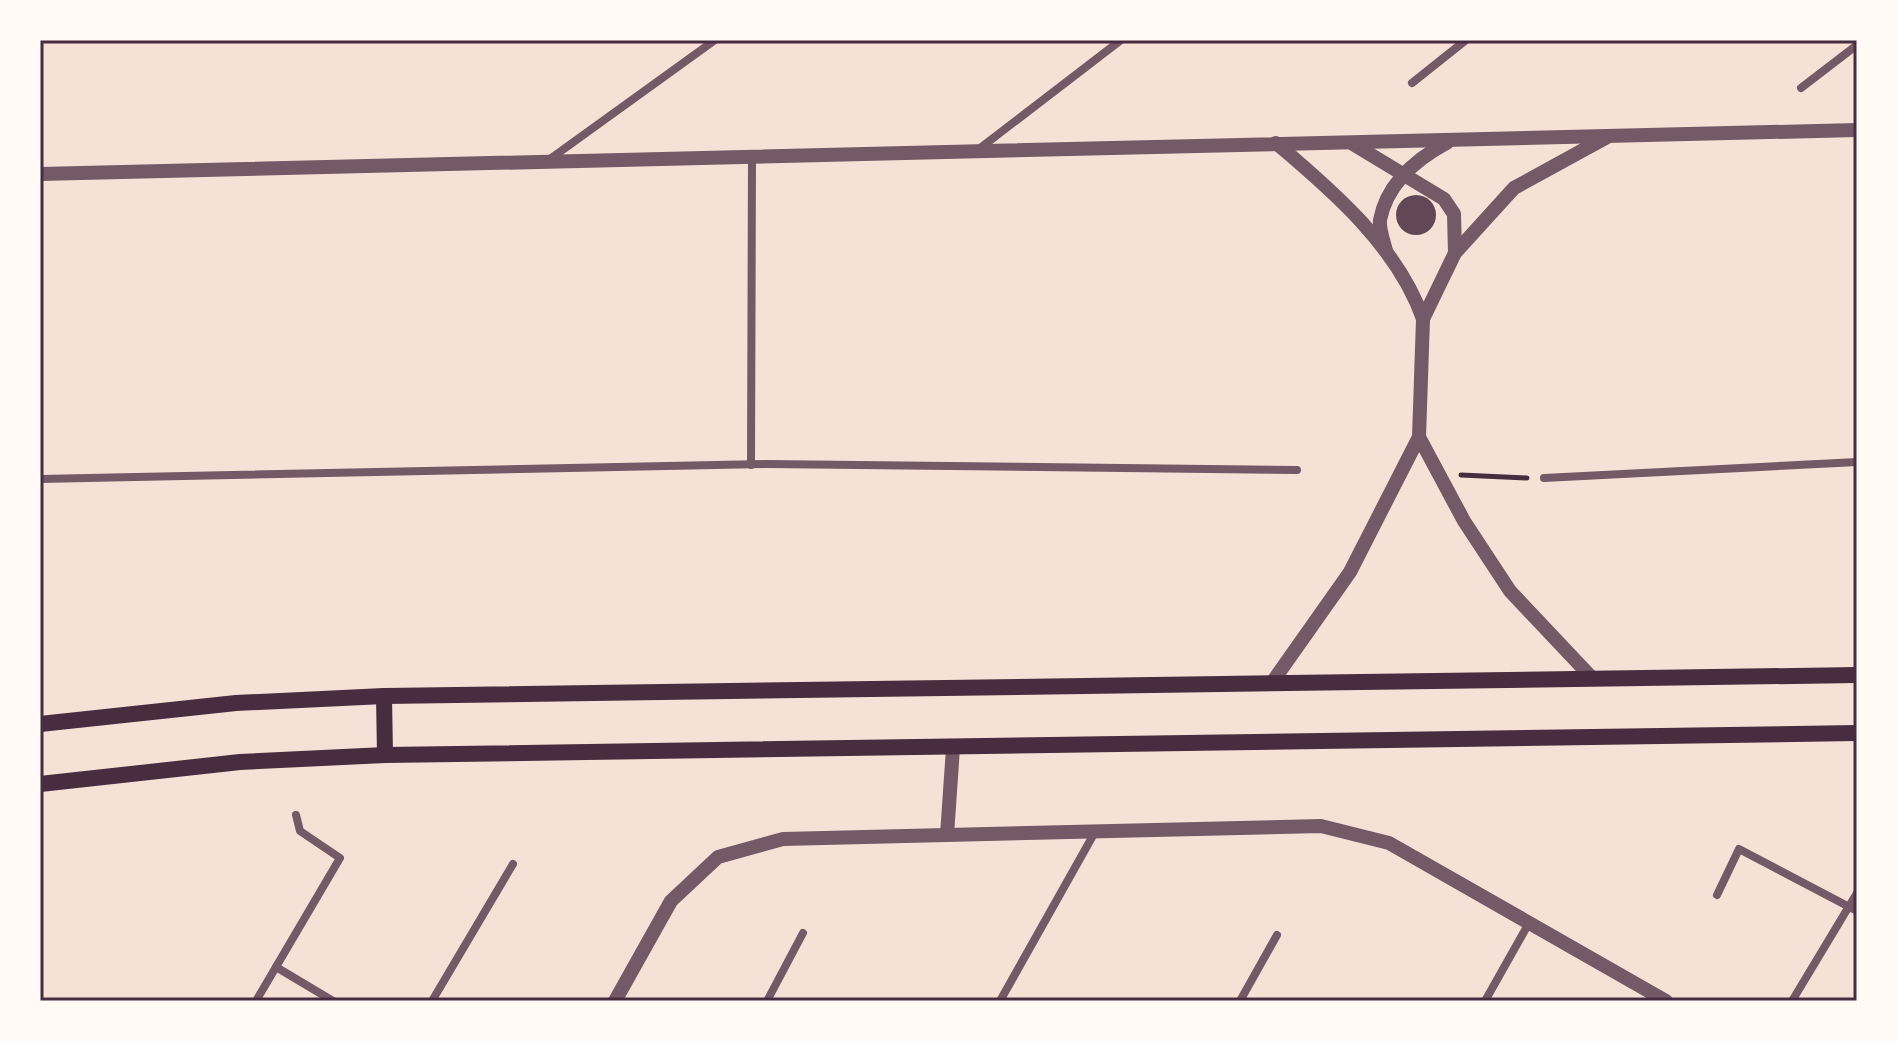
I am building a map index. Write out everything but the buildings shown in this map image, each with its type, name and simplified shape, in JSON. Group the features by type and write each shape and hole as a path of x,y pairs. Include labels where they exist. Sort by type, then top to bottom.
{"main road":[{"path":"40,724 236,703 384,696 1857,675"},
{"path":"384,696 385,755"},
{"path":"40,784 240,762 385,755 1857,733"}],"street":[{"path":"547,162 715,40"},
{"path":"977,151 1121,40"},
{"path":"1412,83 1466,40"},
{"path":"1801,88 1857,45"},
{"path":"40,174 1857,130"},
{"path":"1423,319 1455,253 1514,188 1609,136"},
{"path":"1387,256 1380,221 1394,187 1420,157 1452,140"},
{"path":"1349,142 1406,173 1444,199 1454,214 1455,253"},
{"path":"1271,684 1350,572 1419,437 1423,319 1416,301 1387,256 1330,189 1276,143"},
{"path":"751,465 752,157"},
{"path":"1419,437 1464,521 1510,591 1593,679"},
{"path":"1544,478 1857,462"},
{"path":"40,479 751,465 1297,470"},
{"path":"947,835 953,748"},
{"path":"256,1001 340,858 300,831 296,815"},
{"path":"615,1001 671,901 718,857 783,839 1321,826 1389,843 1666,1001"},
{"path":"1000,1001 1095,832"},
{"path":"1717,895 1739,849 1853,909"},
{"path":"432,1001 513,864"},
{"path":"1792,1001 1853,909 1857,893"},
{"path":"1485,1001 1529,923"},
{"path":"767,1001 803,933"},
{"path":"1240,1001 1277,935"},
{"path":"276,967 333,1001"}],"path":[{"path":"1441,474 1544,478"}]}
